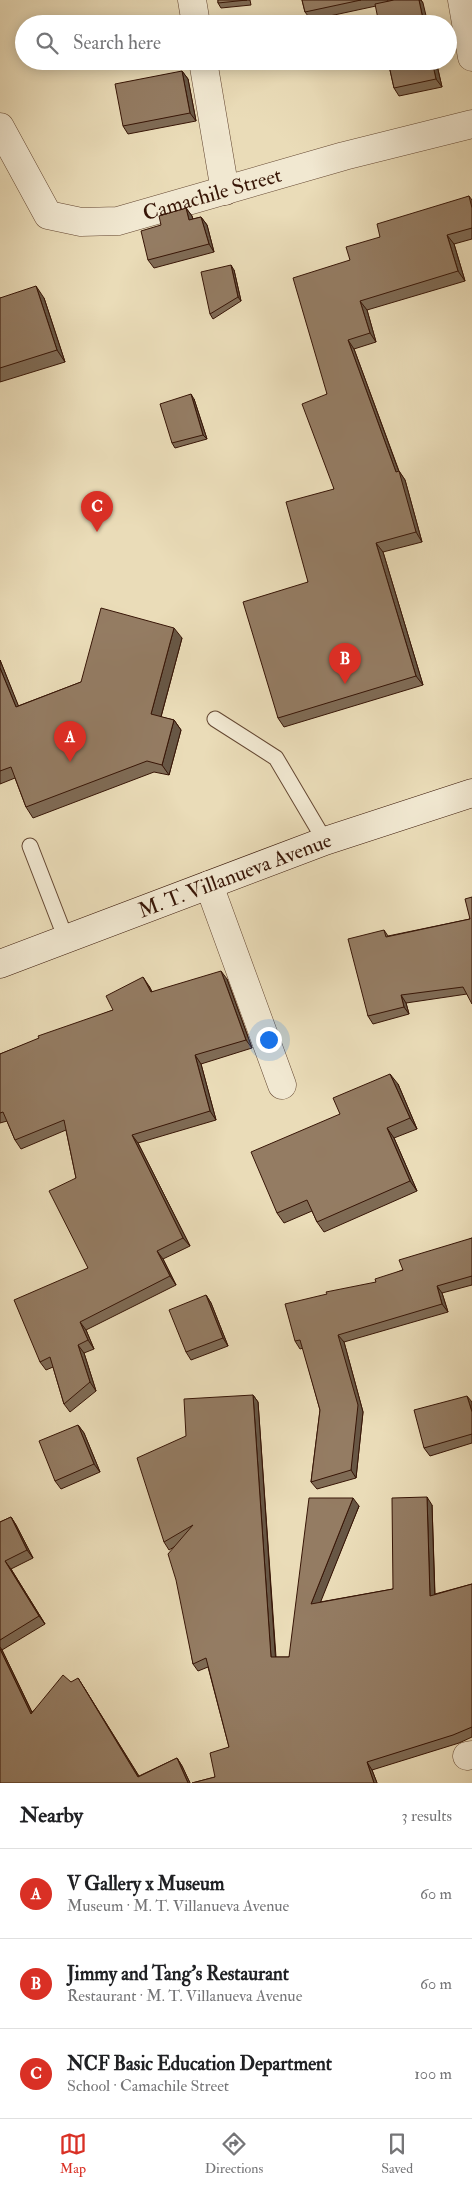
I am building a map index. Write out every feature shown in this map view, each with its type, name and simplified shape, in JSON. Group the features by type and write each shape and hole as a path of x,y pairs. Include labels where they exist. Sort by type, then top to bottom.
{"street":[{"path":"192,0 194,15"},
{"path":"462,0 472,57"},
{"path":"205,70 225,191"},
{"name":"Camachile Street","path":"0,127 48,215 81,222 118,221 344,156 472,124"},
{"name":"M. T. Villanueva Avenue","path":"0,964 325,841 472,793"},
{"path":"209,885 282,1085"}],"lane":[{"path":"215,719 276,758 325,841"},
{"path":"30,846 66,939"}],"building":[{"path":"218,0 247,0 218,3"},
{"path":"302,0 361,0 305,12"},
{"path":"394,0 419,0 422,15 377,15 375,4"},
{"path":"390,70 434,70 436,79 394,88"},
{"path":"182,71 190,113 123,126 115,84"},
{"path":"469,196 472,208 472,228 447,235 458,271 360,301 370,333 348,340 396,472 399,471 416,532 376,543 416,676 278,718 243,602 308,582 286,502 334,489 302,404 327,394 293,278 350,260 346,247 380,237 377,224"},
{"path":"186,208 189,220 201,217 209,244 148,260 141,231 161,225 159,216"},
{"path":"231,265 238,297 210,314 201,272"},
{"path":"36,286 57,350 0,368 0,298"},
{"path":"191,394 203,435 172,443 160,404"},
{"path":"101,608 174,628 151,714 174,720 162,765 147,761 26,807 11,767 0,771 0,668 16,707 81,682"},
{"path":"472,897 472,1004 463,987 401,995 404,1007 368,1016 348,939 384,930 386,937 470,919 465,899"},
{"path":"221,971 246,1040 195,1055 210,1111 132,1135 183,1238 157,1251 170,1276 80,1322 88,1340 78,1345 90,1382 64,1404 50,1357 40,1362 14,1300 88,1268 49,1191 76,1178 64,1120 15,1140 3,1112 0,1113 0,1054 39,1038 38,1036 113,1010 106,996 143,977 151,992"},
{"path":"390,1074 410,1118 387,1128 410,1181 317,1222 307,1200 277,1213 251,1152 340,1114 333,1098"},
{"path":"472,1238 472,1276 437,1286 442,1304 338,1335 358,1405 351,1470 311,1482 320,1410 300,1340 295,1341 285,1304 327,1294 326,1292 376,1282 375,1279 403,1270 399,1260"},
{"path":"206,1295 223,1338 186,1352 169,1310"},
{"path":"253,1395 271,1657 289,1657 309,1498 353,1498 311,1604 393,1589 392,1498 427,1497 430,1596 472,1584 472,1727 453,1735 367,1762 374,1783 192,1783 215,1777 210,1753 229,1747 206,1658 193,1664 176,1580 168,1554 193,1525 164,1542 137,1458 186,1436 184,1399"},
{"path":"467,1396 472,1412 472,1434 424,1448 414,1410"},
{"path":"78,1425 94,1464 55,1481 39,1441"},
{"path":"11,1517 27,1550 5,1561 39,1616 0,1640 0,1522"},
{"path":"0,1649 31,1714 63,1675 71,1682 78,1678 138,1777 177,1758 188,1783 0,1783"}],"place":[{"name":"NCF Basic Education Department","path":"97,532"},
{"name":"Jimmy and Tang’s Restaurant","path":"345,684"},
{"name":"V Gallery x Museum","path":"70,762"}]}
